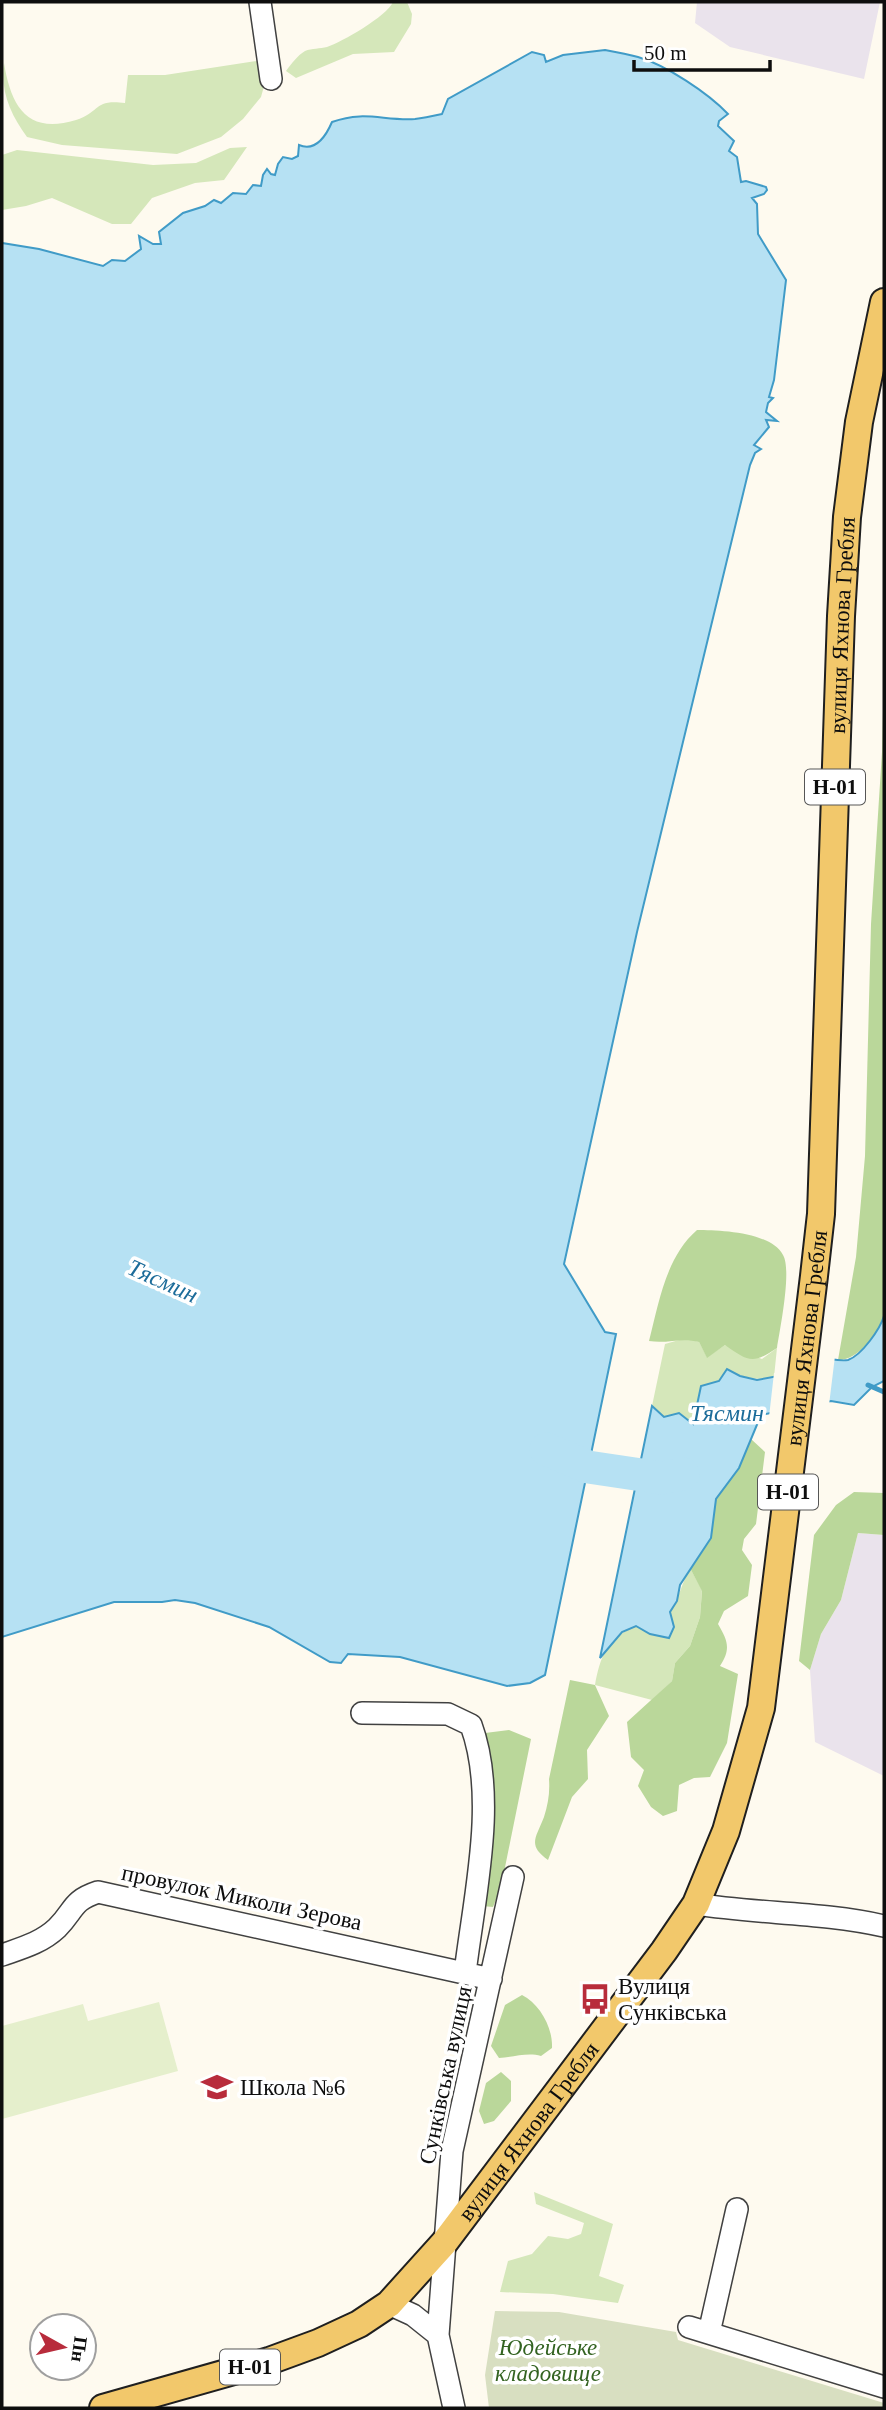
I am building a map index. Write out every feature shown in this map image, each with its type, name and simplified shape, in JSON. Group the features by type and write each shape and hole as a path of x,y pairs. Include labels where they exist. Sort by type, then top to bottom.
{"main road":[{"name":"вулиця Яхнова Гребля","path":"389,2304 444,2243 664,1951 696,1904 726,1831 761,1708 821,1214 841,616 847,517 859,422 884,302"},
{"name":"Н-01","path":"103,2408 294,2353 359,2324 389,2304"}],"street":[{"path":"260,2 271,79"},
{"name":"Сунківська вулиця","path":"362,1713 448,1714 471,1725 479,1746 484,1777 482,1836 465,1973"},
{"name":"Сунківська вулиця","path":"454,2408 438,2335 452,2151 513,1877"},
{"name":"провулок Миколи Зерова","path":"2,1955 38,1942 57,1928 81,1898 98,1892 491,1979"},
{"path":"696,1904 740,1911 809,1914 884,1926"},
{"path":"709,2333 737,2209"},
{"path":"389,2304 413,2315 438,2335"},
{"path":"688,2327 884,2387"}],"shaded area":[{"path":"697,2 880,2 864,79 730,47 695,23"},
{"path":"858,1533 884,1535 884,1776 815,1742 810,1670 821,1634 841,1600"}],"green space":[{"path":"393,2 407,2 412,14 411,24 394,52 353,54 296,78 286,71 305,51 327,47 343,40 373,21"},
{"path":"263,60 266,79 261,97 243,119 221,137 177,154 62,145 27,137 12,112 5,93 3,74 4,63 11,92 24,113 34,120 59,124 84,117 107,103 125,103 128,75 165,75"},
{"path":"247,147 224,180 195,183 152,198 131,224 112,224 52,198 2,210 2,155 17,150 153,165 196,163 230,148"},
{"path":"884,672 884,1316 877,1330 860,1351 838,1360 856,1257 865,1156 871,924 882,752"},
{"path":"697,1230 757,1237 777,1247 783,1255 786,1286 777,1348 762,1357 750,1359 725,1345 707,1358 699,1342 649,1341 660,1296 671,1267 686,1241"},
{"path":"686,1338 699,1342 707,1357 725,1345 762,1359 777,1348 774,1377 750,1378 727,1369 693,1425 664,1417 652,1406 665,1344"},
{"path":"751,1439 765,1452 756,1524 744,1539 742,1550 752,1565 748,1596 724,1611 718,1624 727,1645 726,1655 720,1666 738,1674 727,1743 710,1777 694,1778 679,1785 677,1811 663,1816 651,1807 638,1786 644,1770 631,1757 627,1722 672,1681 675,1663 690,1646 700,1617 702,1591 690,1568 711,1538 716,1499 739,1468"},
{"path":"854,1492 884,1493 884,1535 858,1533 841,1600 821,1634 810,1670 799,1661 814,1535 836,1505"},
{"path":"690,1568 702,1590 700,1617 690,1646 675,1663 672,1681 652,1700 595,1685 606,1650 618,1636 636,1626 650,1634 674,1627 670,1612"},
{"path":"570,1680 595,1685 609,1716 587,1750 588,1779 572,1797 548,1860 537,1850 535,1841 547,1808 549,1779"},
{"path":"509,1730 531,1739 501,1887 493,1907 482,1906 492,1775 485,1733"},
{"path":"522,1995 540,2010 544,2017 552,2048 541,2056 499,2058 491,2046 505,2005"},
{"path":"159,2002 178,2071 2,2119 2,2026 83,2004 88,2021"},
{"path":"501,2072 511,2081 511,2101 494,2121 484,2124 479,2111 486,2083"},
{"path":"534,2192 613,2224 599,2276 624,2285 618,2303 553,2294 500,2292 508,2261 532,2254 548,2236 568,2239 581,2234 584,2223 536,2204"},
{"name":"Юдейське кладовище","path":"495,2311 559,2312 676,2332 678,2340 884,2403 884,2408 489,2408 485,2375"}],"water":[{"path":"605,50 638,57 661,66 698,89 728,114 719,121 718,126 734,141 729,151 737,157 741,182 766,187 764,194 752,198 757,204 758,234 786,280 774,380 769,397 773,398 768,403 766,412 777,421 766,420 769,427 754,445 761,449 755,453 750,465 637,932 564,1264 605,1332 616,1334 545,1675 530,1683 507,1686 400,1657 348,1654 341,1663 330,1662 269,1627 195,1603 175,1600 114,1602 2,1637 2,243 39,249 103,266 112,260 125,261 141,249 139,236 153,244 161,244 159,232 183,213 214,200 221,203 233,193 246,194 253,185 261,186 267,169 275,175 283,157 292,159 298,156 299,145 305,147 320,141 332,122 364,116 415,119 442,114 448,99 532,52 544,55 546,62 563,55"},
{"name":"Тясмин","path":"884,1316 884,1381 872,1387 854,1405 831,1401 761,1415 739,1468 716,1499 711,1538 680,1585 677,1601 670,1612 674,1627 669,1638 650,1634 636,1626 622,1632 600,1658 652,1406 664,1417 679,1413 693,1424 701,1386 719,1381 727,1369 757,1380 827,1367 830,1359 848,1360 870,1341"}],"pier":[{"path":"828,1356 835,1356 829,1405 769,1417 774,1373 825,1364"}],"waterway":[{"path":"868,1385 884,1392"},
{"name":"Тясмин","path":"546,1449 588,1467 662,1478 683,1474"}],"place":[{"name":"Вулиця Сунківська","path":"595,1999"},
{"name":"Школа №6","path":"217,2087"}]}
